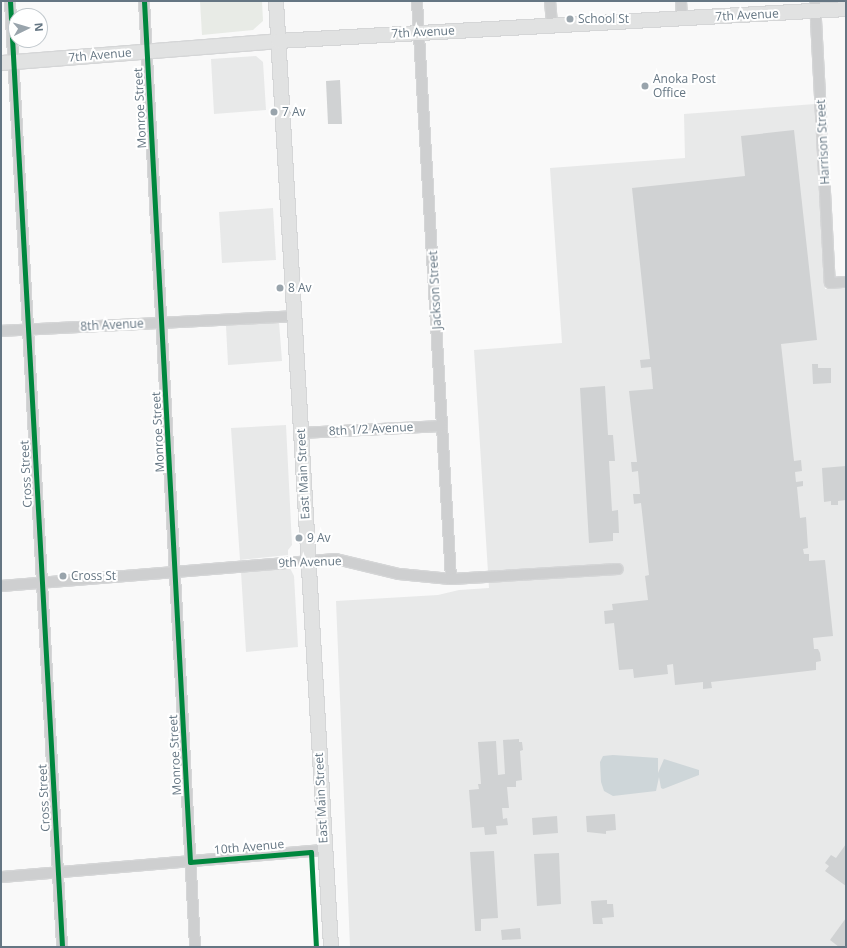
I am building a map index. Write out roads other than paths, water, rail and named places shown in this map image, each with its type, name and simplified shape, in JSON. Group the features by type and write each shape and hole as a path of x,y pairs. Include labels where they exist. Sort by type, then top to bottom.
{"main road":[{"name":"East Main Street","path":"276,1 324,850 331,947"},
{"name":"7th Avenue","path":"7,63 147,50 278,41 418,32 682,19 816,6 846,9"}],"street":[{"name":"Cross Street","path":"10,1 7,63 29,330 41,583 62,947"},
{"name":"Monroe Street","path":"144,1 163,322 195,947"},
{"name":"Jackson Street","path":"417,1 418,32 425,109 451,579"},
{"path":"550,1 552,25"},
{"path":"681,1 682,19"},
{"name":"Harrison Street","path":"816,6 830,283 846,282"},
{"name":"8th Avenue","path":"1,331 294,316"},
{"name":"8th 1/2 Avenue","path":"300,433 442,426"},
{"name":"9th Avenue","path":"1,586 308,560 336,559 399,574 451,579 618,569"},
{"name":"10th Avenue","path":"1,877 324,850"}],"place":[{"name":"School St","path":"570,19"},
{"name":"Anoka Post Office","path":"645,86"},
{"name":"7 Av","path":"274,112"},
{"name":"8 Av","path":"280,288"},
{"name":"9 Av","path":"299,538"},
{"name":"Cross St","path":"63,576"}]}
